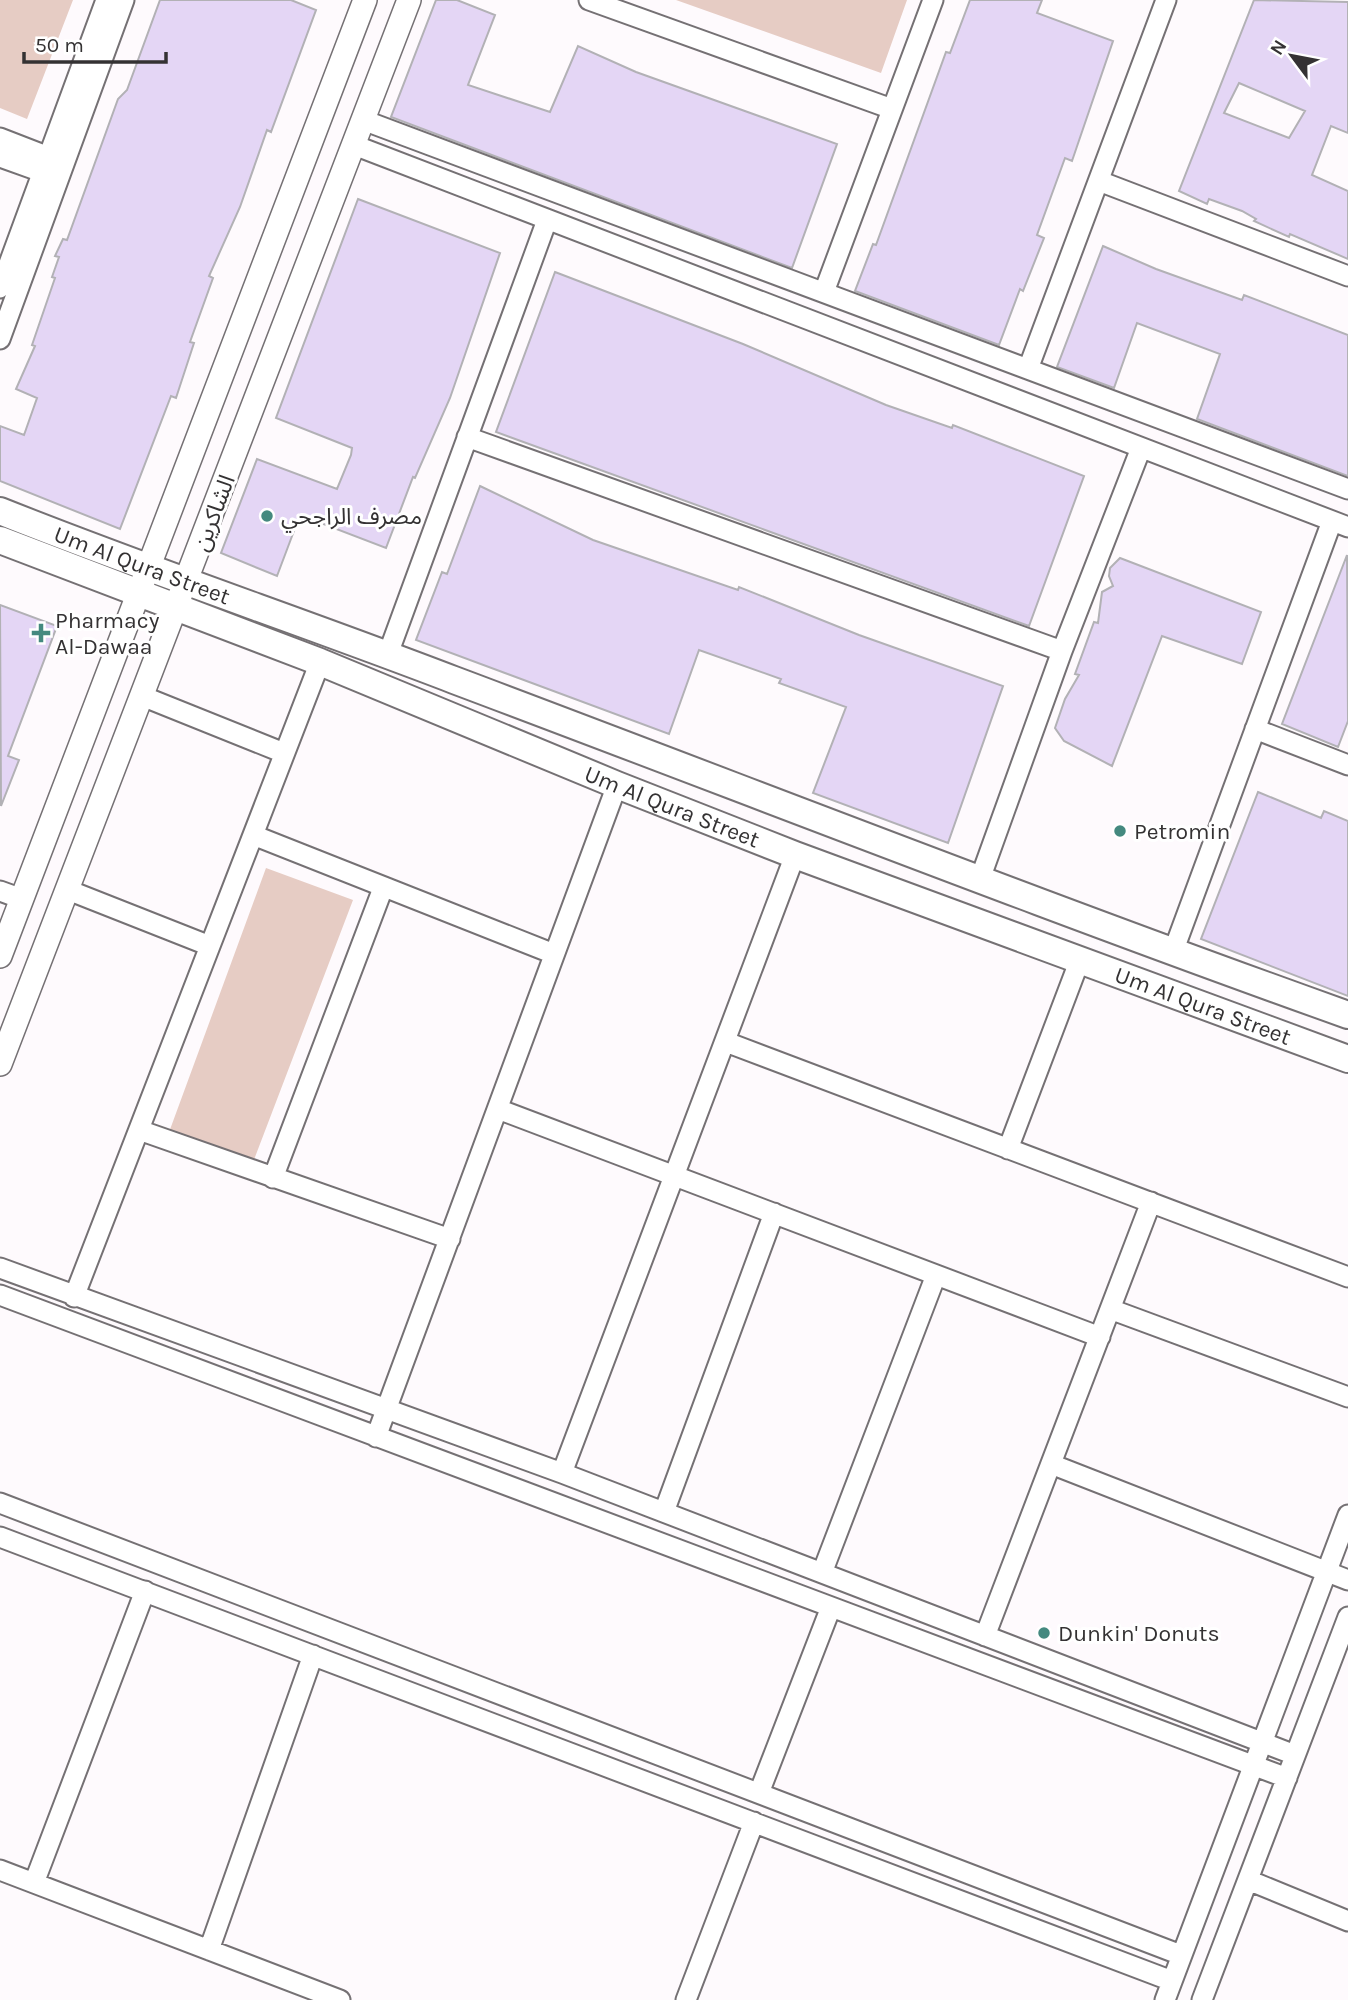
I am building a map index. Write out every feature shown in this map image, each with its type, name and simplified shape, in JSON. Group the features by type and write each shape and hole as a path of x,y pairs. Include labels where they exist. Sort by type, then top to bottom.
{"main road":[{"name":"Um Al Qura Street","path":"0,511 142,581"},
{"name":"Um Al Qura Street","path":"0,540 388,654 1172,953 1348,1015"},
{"name":"Um Al Qura Street","path":"182,595 320,662 617,785 1079,962 1348,1059"},
{"path":"1301,1042 1315,1003"}],"street":[{"path":"0,288 106,0"},
{"path":"0,339 124,0"},
{"name":"الشاكرين","path":"0,956 5,926 22,899 365,0"},
{"name":"الشاكرين","path":"0,1063 7,1023 68,890 409,0"},
{"path":"589,0 639,8 892,109"},
{"path":"824,292 933,0"},
{"path":"1028,369 1167,0"},
{"path":"363,120 1348,489"},
{"path":"0,138 46,165"},
{"path":"354,145 1340,524 1255,729 1172,953"},
{"path":"0,157 46,165"},
{"path":"1098,181 1348,276"},
{"path":"388,654 547,220"},
{"path":"467,437 1062,651"},
{"path":"980,879 1062,651 1141,447"},
{"path":"74,1297 320,662"},
{"path":"142,696 284,753"},
{"path":"1255,729 1348,765"},
{"path":"376,1437 617,785"},
{"path":"253,835 554,954"},
{"path":"562,1473 795,855"},
{"path":"273,1178 383,888"},
{"path":"68,890 210,946"},
{"path":"0,891 22,899"},
{"path":"1008,1149 1079,962"},
{"path":"726,1042 1348,1277"},
{"path":"498,1109 1100,1337"},
{"path":"139,1130 450,1239"},
{"path":"985,1636 1151,1202"},
{"path":"664,1512 774,1213"},
{"path":"0,1268 562,1473 1295,1755"},
{"path":"822,1573 936,1275"},
{"path":"0,1296 1287,1778"},
{"path":"1110,1309 1348,1397"},
{"path":"1051,1464 1348,1580"},
{"path":"0,1503 1181,1955"},
{"path":"1165,2000 1348,1514"},
{"path":"0,1537 1172,1981"},
{"path":"34,1883 145,1591"},
{"path":"759,1793 831,1607"},
{"path":"1202,2000 1348,1617"},
{"path":"209,1950 313,1655"},
{"path":"686,2000 754,1822"},
{"path":"839,1855 847,1827"},
{"path":"0,1870 209,1950 318,1996 340,2000"},
{"path":"1248,1880 1348,1921"}],"shaded area":[{"path":"0,0 73,0 27,119 0,108"},
{"path":"676,0 907,0 881,73"},
{"path":"266,868 353,900 252,1165 168,1135"}],"building":[{"path":"160,0 291,0 316,10 271,132 267,130 240,207 209,276 213,278 190,342 194,343 176,398 171,396 120,529 0,481 0,426 24,435 37,398 16,389 35,346 32,345 55,278 52,277 59,257 55,256 63,239 67,240 118,99 127,90"},
{"path":"436,0 457,0 495,15 468,85 550,112 578,46 636,72 837,144 792,268 391,117"},
{"path":"970,0 1042,0 1037,13 1113,41 1072,161 1065,158 1037,235 1044,238 1023,291 1020,289 999,345 855,291 873,244 876,245 946,52 950,53"},
{"path":"1254,0 1348,2 1348,133 1331,126 1312,175 1348,191 1348,259 1290,234 1289,237 1254,221 1256,219 1242,211 1209,199 1207,204 1179,191","holes":["1239,83 1305,111 1289,138 1224,113"]},
{"path":"358,199 500,253 450,398 415,478 413,477 386,548 300,515 277,576 221,553 257,459 337,489 351,455 352,448 276,418"},
{"path":"1103,246 1156,269 1242,300 1244,295 1348,335 1348,476 1197,419 1220,354 1137,323 1114,388 1057,367"},
{"path":"555,272 743,344 886,405 952,428 953,425 1084,476 1029,626 496,432"},
{"path":"480,486 593,540 738,590 739,587 859,635 1003,686 948,843 813,793 846,707 779,683 781,679 699,650 669,734 416,640 442,572 447,574"},
{"path":"1347,555 1348,721 1338,747 1282,724"},
{"path":"1120,558 1261,612 1242,664 1162,636 1112,766 1064,741 1055,728 1065,699 1079,675 1075,674 1094,622 1098,623 1102,592 1113,586 1109,576 1110,568"},
{"path":"0,605 57,626 8,756 19,760 1,806"},
{"path":"1258,792 1321,818 1324,811 1348,821 1348,996 1201,939"}],"place":[{"name":"مصرف الراجحي","path":"267,516"},
{"name":"Pharmacy Al-Dawaa","path":"41,633"},
{"name":"Petromin","path":"1120,831"},
{"name":"Dunkin' Donuts","path":"1044,1633"}]}
